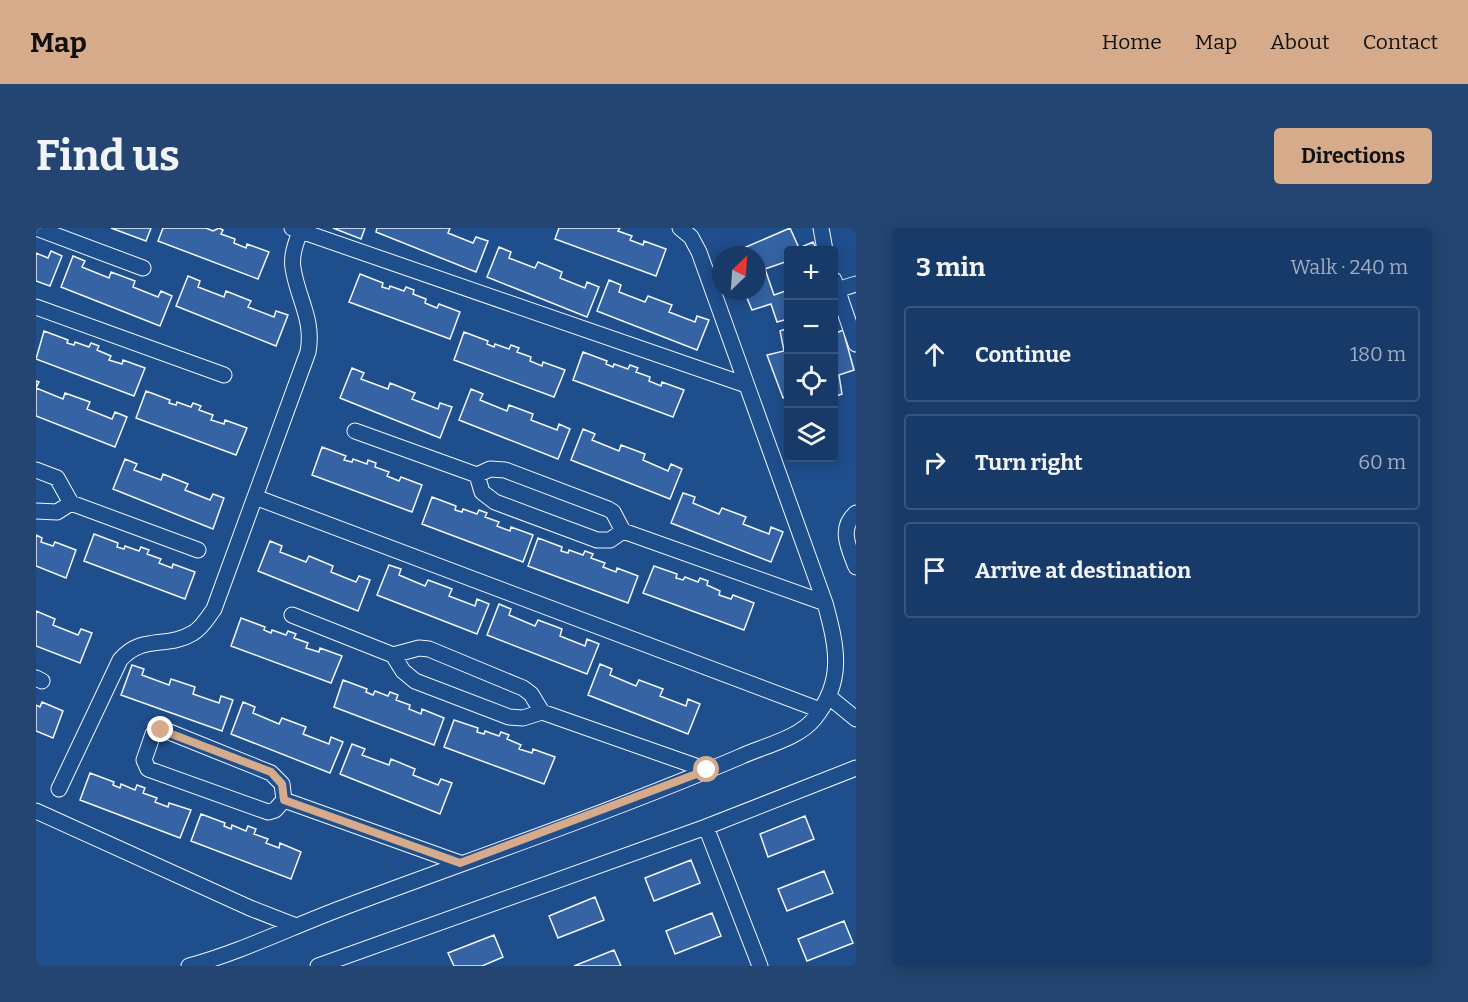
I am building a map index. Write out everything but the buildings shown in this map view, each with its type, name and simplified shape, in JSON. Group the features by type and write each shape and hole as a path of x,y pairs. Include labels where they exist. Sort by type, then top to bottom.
{"street":[{"path":"36,228 143,268"},
{"path":"821,228 824,246"},
{"path":"59,789 120,660 135,646 179,639 193,633 214,609 308,352 311,328 293,268 296,229 746,386"},
{"path":"189,966 211,960 707,770 804,729 824,703 838,662 836,641 825,603 690,231"},
{"path":"838,285 856,284"},
{"path":"838,293 856,344"},
{"path":"36,307 224,375"},
{"path":"355,431 477,475 490,469 505,470 608,509 613,512 622,531 825,603"},
{"path":"36,470 57,478 71,503 198,550"},
{"path":"477,475 482,492 495,502 597,540 610,540 622,531"},
{"path":"255,497 824,703 856,719"},
{"path":"36,511 57,513 71,503"},
{"path":"856,513 848,523 845,535 856,567"},
{"path":"292,615 393,655 409,677 509,717 523,718 542,712 707,770"},
{"path":"393,655 419,648 429,650 523,688 531,694 542,712"},
{"path":"158,730 167,731 271,772 282,784 284,800 274,810 268,812 148,769 144,760 153,734 158,730"},
{"path":"318,966 706,826 856,768"},
{"path":"284,800 460,863"},
{"path":"36,811 250,908 296,926"},
{"path":"706,826 760,966"}],"route":[{"path":"161,730 271,772 282,784 285,793 284,800 460,863 707,770"}]}
